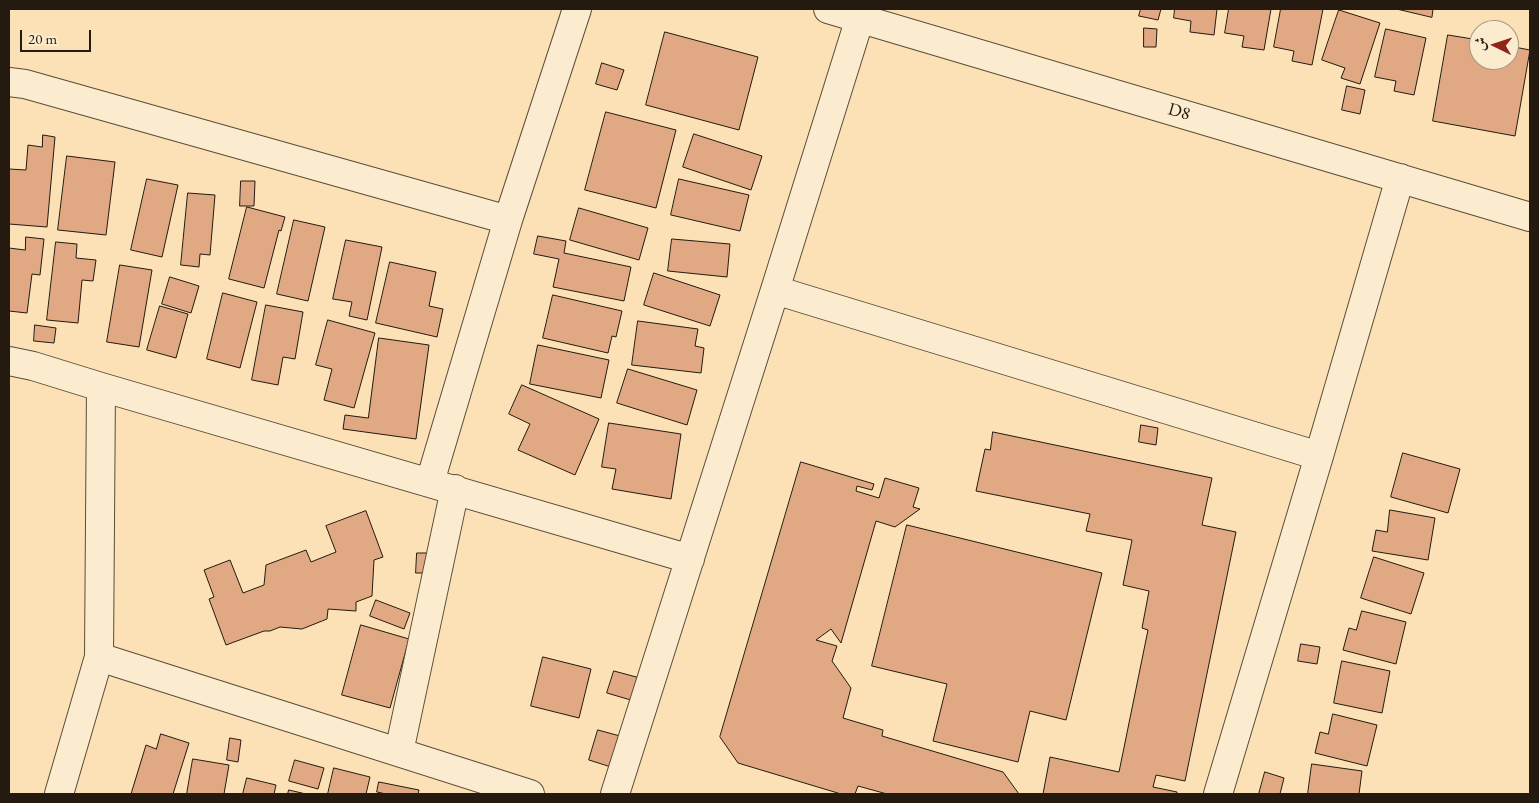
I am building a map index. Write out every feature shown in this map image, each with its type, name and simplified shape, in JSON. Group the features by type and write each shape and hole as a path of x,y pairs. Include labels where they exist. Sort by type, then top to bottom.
{"street":[{"path":"399,752 443,486 508,220 577,9"},
{"name":"D8","path":"828,9 1530,217"},
{"path":"615,794 860,18"},
{"path":"9,82 35,87 508,220"},
{"path":"1218,794 1400,178"},
{"path":"775,290 1319,456"},
{"path":"9,361 33,366 101,388 690,559"},
{"path":"59,794 99,657 101,388"},
{"path":"99,657 530,794"}],"building":[{"path":"1141,9 1161,9 1158,20 1139,16"},
{"path":"1175,9 1217,9 1214,35 1190,32 1191,21 1174,18"},
{"path":"1229,9 1271,9 1264,50 1242,47 1244,36 1225,33"},
{"path":"1281,9 1323,9 1312,65 1292,61 1294,51 1274,47"},
{"path":"1397,9 1433,9 1432,17"},
{"path":"1339,10 1380,23 1360,84 1341,78 1345,68 1322,60"},
{"path":"1144,28 1157,29 1156,47 1144,47"},
{"path":"1386,29 1426,38 1414,95 1394,91 1396,81 1375,77"},
{"path":"665,32 758,57 739,130 646,105"},
{"path":"1448,35 1469,38 1469,70 1519,70 1519,48 1530,50 1515,136 1433,121"},
{"path":"602,63 624,70 617,90 596,84"},
{"path":"1347,86 1365,90 1360,114 1342,110"},
{"path":"606,112 676,130 656,208 585,190"},
{"path":"694,134 762,156 751,190 683,167"},
{"path":"43,135 55,137 47,227 9,224 9,169 26,170 28,145 42,147"},
{"path":"67,156 115,162 106,235 58,230"},
{"path":"147,179 178,185 162,257 131,250"},
{"path":"679,179 749,195 740,231 671,215"},
{"path":"241,181 255,181 254,206 240,206"},
{"path":"188,193 215,195 210,255 200,254 199,267 181,265"},
{"path":"247,207 285,217 281,231 279,230 264,288 229,279"},
{"path":"579,208 648,228 639,260 570,240"},
{"path":"294,220 325,227 308,301 277,294"},
{"path":"538,236 566,241 564,253 631,267 624,301 553,287 559,259 534,254"},
{"path":"26,237 44,239 40,275 32,274 27,313 9,311 9,248 25,250"},
{"path":"672,239 730,244 727,277 668,271"},
{"path":"346,240 382,247 367,320 349,316 352,302 333,299"},
{"path":"56,242 77,244 76,258 96,260 93,281 82,280 78,323 47,320"},
{"path":"390,262 436,272 429,306 443,309 437,337 376,323"},
{"path":"120,265 152,270 139,347 107,342"},
{"path":"654,273 720,295 710,326 644,305"},
{"path":"170,277 199,286 191,313 162,304"},
{"path":"223,293 257,302 240,368 207,359"},
{"path":"553,295 622,311 616,337 612,336 608,353 543,338"},
{"path":"266,305 303,312 295,359 283,357 278,385 252,380"},
{"path":"160,306 188,314 176,358 147,350"},
{"path":"328,320 375,333 354,408 324,400 332,369 316,365"},
{"path":"638,321 698,329 695,346 704,348 701,373 632,365"},
{"path":"35,325 56,328 54,343 34,341"},
{"path":"379,338 429,345 416,439 343,429 345,415 368,418"},
{"path":"538,345 609,360 601,398 530,384"},
{"path":"628,369 697,390 687,425 617,403"},
{"path":"522,385 599,419 575,475 518,450 530,424 509,414"},
{"path":"609,423 681,434 671,499 612,489 616,469 602,467"},
{"path":"1141,425 1158,428 1156,445 1139,442"},
{"path":"993,432 1212,478 1202,525 1236,532 1185,781 1156,775 1153,787 1177,792 1177,794 1043,794 1050,757 1119,772 1148,630 1142,628 1149,591 1123,585 1132,540 1086,531 1090,514 976,491 985,449 990,450"},
{"path":"1403,453 1460,469 1448,513 1391,497"},
{"path":"801,462 874,484 872,490 857,486 856,491 879,498 885,478 919,488 913,507 920,509 895,527 876,521 841,643 831,629 816,640 837,646 832,661 851,688 843,718 883,730 882,736 1003,772 1019,794 887,794 858,786 855,794 841,794 738,763 720,737"},
{"path":"1390,510 1435,518 1428,560 1372,551 1376,530 1387,532"},
{"path":"366,511 383,557 374,560 372,596 356,602 356,611 328,609 327,619 302,629 280,627 226,645 209,599 214,597 204,570 230,560 243,593 264,585 266,565 306,550 311,562 336,552 326,526"},
{"path":"907,525 1102,573 1066,720 1030,711 1018,762 933,741 947,684 872,666"},
{"path":"417,553 435,553 434,573 416,573"},
{"path":"1374,557 1424,573 1411,614 1361,598"},
{"path":"376,600 410,613 404,629 370,616"},
{"path":"1362,611 1406,622 1396,664 1343,650 1349,628 1356,630"},
{"path":"361,625 409,639 390,708 342,695"},
{"path":"1301,644 1320,647 1317,664 1298,661"},
{"path":"543,657 591,669 579,718 531,706"},
{"path":"1342,661 1390,671 1382,713 1334,703"},
{"path":"614,671 640,678 634,701 607,693"},
{"path":"1333,714 1377,725 1367,766 1315,753 1320,732 1328,734"},
{"path":"598,730 620,736 611,767 589,760"},
{"path":"161,734 189,743 173,794 131,794 146,745 156,749"},
{"path":"230,738 241,740 238,762 227,760"},
{"path":"193,759 229,765 224,794 187,794"},
{"path":"295,760 324,768 318,789 289,781"},
{"path":"1312,764 1362,771 1359,794 1308,794"},
{"path":"334,768 370,777 366,794 328,794"},
{"path":"1265,772 1284,778 1280,794 1259,794"},
{"path":"247,778 276,785 274,794 243,794"},
{"path":"379,782 419,790 418,794 386,794 377,792"},
{"path":"289,790 306,794 288,794"}]}
